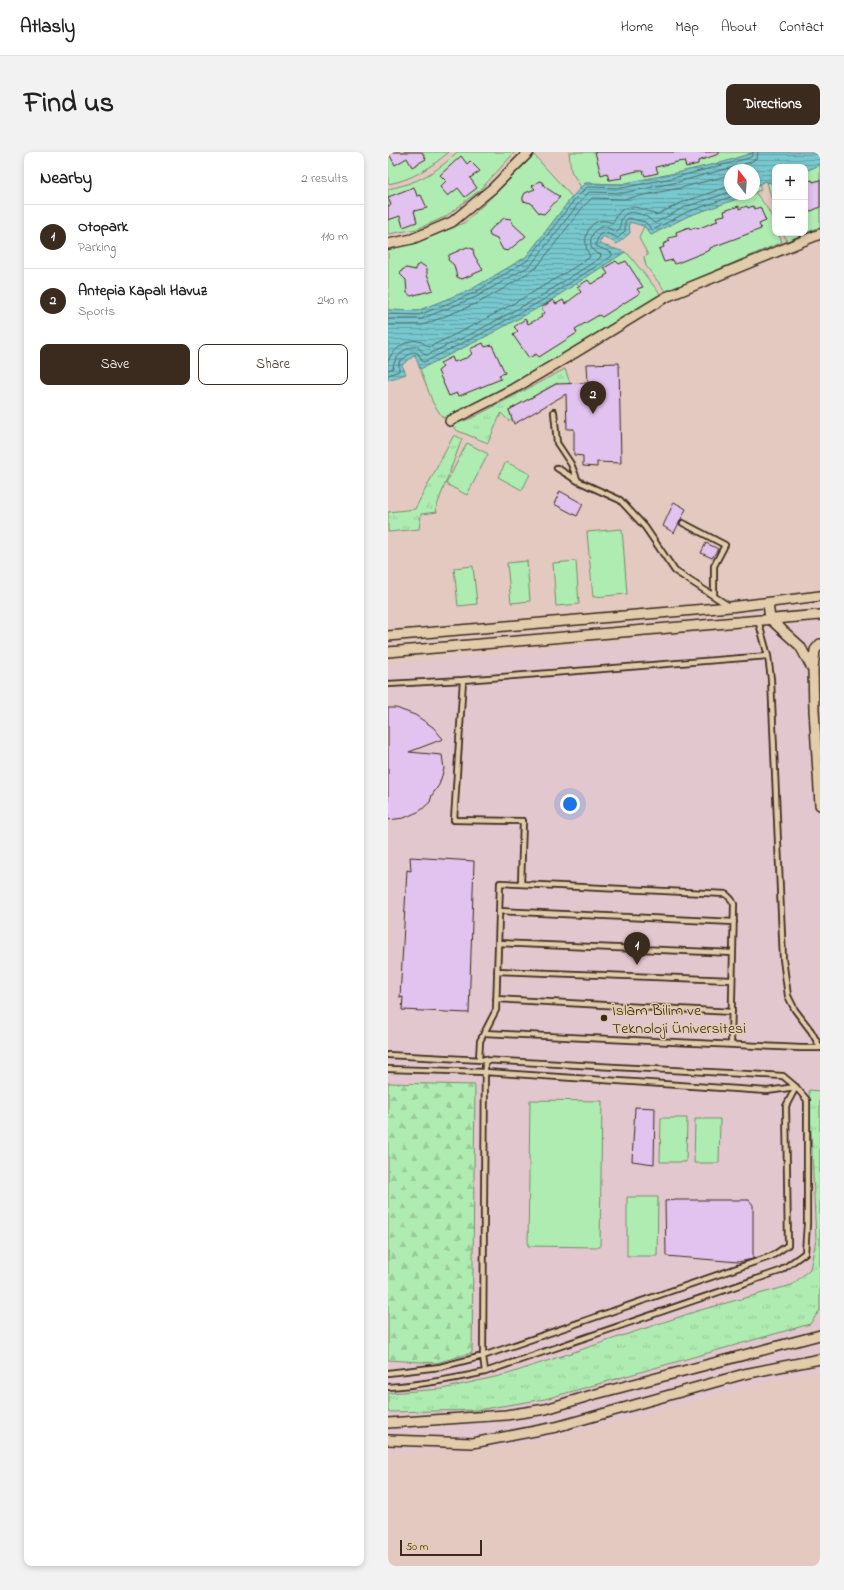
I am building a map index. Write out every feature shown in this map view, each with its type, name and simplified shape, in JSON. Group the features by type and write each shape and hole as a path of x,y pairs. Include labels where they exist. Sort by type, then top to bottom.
{"street":[{"path":"388,244 412,239 452,222 493,188 529,152"},
{"path":"450,421 513,389 666,297 820,234"},
{"path":"388,636 730,607 820,596"},
{"path":"768,603 770,619 800,646 813,670"},
{"path":"388,652 820,615"},
{"path":"820,644 815,650 813,670 820,805"},
{"path":"388,1423 506,1415 546,1409 592,1395 820,1336"},
{"path":"388,1440 473,1443 556,1427 744,1374 820,1360"}],"lane":[{"path":"554,412 557,443 571,464 578,481"},
{"path":"557,468 578,481 620,500 645,527 675,571 730,607"},
{"path":"683,523 725,545 714,566 714,596"},
{"path":"758,620 768,656 771,679 783,959 788,996 795,1010 811,1031 820,1048"},
{"path":"388,684 463,680 768,656"},
{"path":"463,680 454,820 523,821 521,884"},
{"path":"479,1059 480,1041 496,1010 500,883 726,894 734,904 731,1044"},
{"path":"499,911 734,922"},
{"path":"498,943 733,953"},
{"path":"497,971 732,980"},
{"path":"496,1000 732,1012"},
{"path":"484,1033 820,1048"},
{"path":"388,1055 486,1059 782,1076 796,1086 807,1100 807,1224 805,1253 780,1271 485,1372 451,1380 410,1386 388,1386"},
{"path":"485,1372 483,1356 486,1059"},
{"path":"388,1069 485,1072 767,1092 796,1086"},
{"path":"388,1373 440,1367 483,1356 772,1256 788,1245 786,1106 796,1086"}],"shaded area":[{"name":"İslam Bilim ve Teknoloji Üniversitesi","path":"820,621 820,1372 792,1376 613,1423 515,1446 388,1454 388,665"}],"green space":[{"path":"388,152 449,152 421,172 388,184"},
{"path":"457,152 515,152 480,190 445,217 417,229 388,234 388,189 408,184 426,176 442,166"},
{"path":"569,152 755,152 724,162 676,173 621,184 585,183 581,187 571,171"},
{"path":"534,155 572,197 526,257 472,289 417,311 388,310 388,250 422,240 464,223"},
{"path":"820,165 820,227 808,232 808,200 808,170"},
{"path":"767,182 772,183 772,200"},
{"path":"760,199 769,211 772,218 772,236 779,236 782,242 666,292 646,266 644,257 648,255 639,238 644,226 651,235 688,216 733,200"},
{"path":"784,236 799,236 787,241"},
{"path":"625,252 661,295 533,373 443,418 433,403 420,369 481,339 543,305"},
{"path":"565,369 570,383 560,388 557,383 509,410 512,419 509,421 501,413 488,443 458,431 451,425 472,418"},
{"path":"454,435 462,439 436,508 437,512 421,514 419,529 388,532 388,512 415,509"},
{"path":"467,443 488,454 467,495 446,484"},
{"path":"506,462 530,474 522,490 498,477"},
{"path":"622,529 627,594 593,597 587,532"},
{"path":"527,561 530,601 511,603 507,563"},
{"path":"576,561 579,604 556,606 553,563"},
{"path":"473,566 477,604 458,606 454,568"},
{"path":"388,1083 475,1085 472,1353 436,1363 388,1360"},
{"path":"809,1090 820,1091 820,1310 810,1324 545,1399 477,1410 388,1412 388,1393 442,1389 508,1374 697,1311 792,1285 810,1269 816,1240"},
{"path":"530,1100 602,1101 600,1247 528,1246"},
{"path":"661,1118 687,1118 686,1162 660,1162"},
{"path":"695,1119 720,1119 719,1163 694,1163"},
{"path":"627,1197 658,1197 657,1256 627,1256"}],"water":[{"path":"755,152 820,152 820,165 808,170 808,164 772,164 772,183 765,181 760,184 760,164 724,164 724,200 734,200 688,216 651,235 644,226 629,222 630,233 617,244 603,236 599,244 625,252 545,304 481,339 420,369 415,355 402,365 406,374 388,380 388,310 417,311 472,289 526,257 572,197 585,183 621,184 724,162"}],"building":[{"path":"388,152 422,152 426,159 412,167 407,158 395,165"},
{"path":"595,152 719,152 719,154 698,161 698,164 686,167 684,161 677,162 656,167 658,173 645,176 643,171 637,171 621,175 622,178 609,180 607,173 601,175"},
{"path":"461,156 467,164 470,161 480,171 470,178 477,188 465,197 458,188 448,196 440,187 446,181 440,175"},
{"path":"812,180 813,182 820,180 820,207 808,213 808,200 808,181"},
{"path":"539,181 560,197 544,214 539,213 531,203 523,201 525,193 535,189 532,186"},
{"path":"414,187 417,196 421,195 427,208 414,211 417,222 403,227 400,216 388,220 388,206 391,205 388,197"},
{"path":"739,206 739,209 747,206 748,208 753,206 755,209 760,207 766,221 759,224 761,229 710,248 710,250 675,264 673,260 664,262 659,249 664,247 663,244 670,241 668,238 677,236 676,232 689,227 690,229 696,227 697,229 718,221 716,217 725,215 724,211"},
{"path":"504,218 511,219 513,224 526,236 508,251 503,250 497,239 490,236 489,232"},
{"path":"467,247 473,249 474,255 483,270 462,279 457,277 454,265 448,260 449,255"},
{"path":"616,261 619,264 626,261 643,287 637,289 640,293 602,317 599,315 575,329 577,333 539,357 536,354 529,358 513,335 518,331 514,327 525,319 528,324 542,317 541,315 545,313 541,308 553,300 556,304 563,300 565,304 581,292 577,287 588,280 591,284 605,277 604,276 608,274 604,268"},
{"path":"421,264 427,268 427,274 433,290 411,296 407,293 406,280 400,274 402,270 406,268 416,270 416,266"},
{"path":"483,343 485,347 492,345 505,373 499,375 501,379 459,396 457,393 449,396 438,371 443,367 440,363 452,357 454,362 469,357 472,354 470,349"},
{"path":"619,363 621,463 597,462 597,467 583,466 583,456 574,455 574,429 567,429 566,394 514,424 509,410 556,384 588,383 587,364"},
{"path":"560,491 583,504 577,516 554,504"},
{"path":"674,502 686,509 674,533 663,526"},
{"path":"706,543 718,549 712,558 701,553"},
{"path":"388,708 396,708 415,715 433,727 443,739 409,752 442,755 444,769 439,785 432,795 430,802 420,811 404,818 388,820"},
{"path":"410,857 474,861 469,1013 402,1010 403,997 400,998 407,870 411,871"},
{"path":"635,1107 655,1108 654,1164 632,1161"},
{"path":"749,1200 753,1205 753,1259 738,1262 666,1256 665,1201"}],"place":[{"name":"Antepia Kapalı Havuz","path":"593,414"},
{"name":"Otopark","path":"637,965"},
{"name":"İslam Bilim ve Teknoloji Üniversitesi","path":"604,1018"}]}
